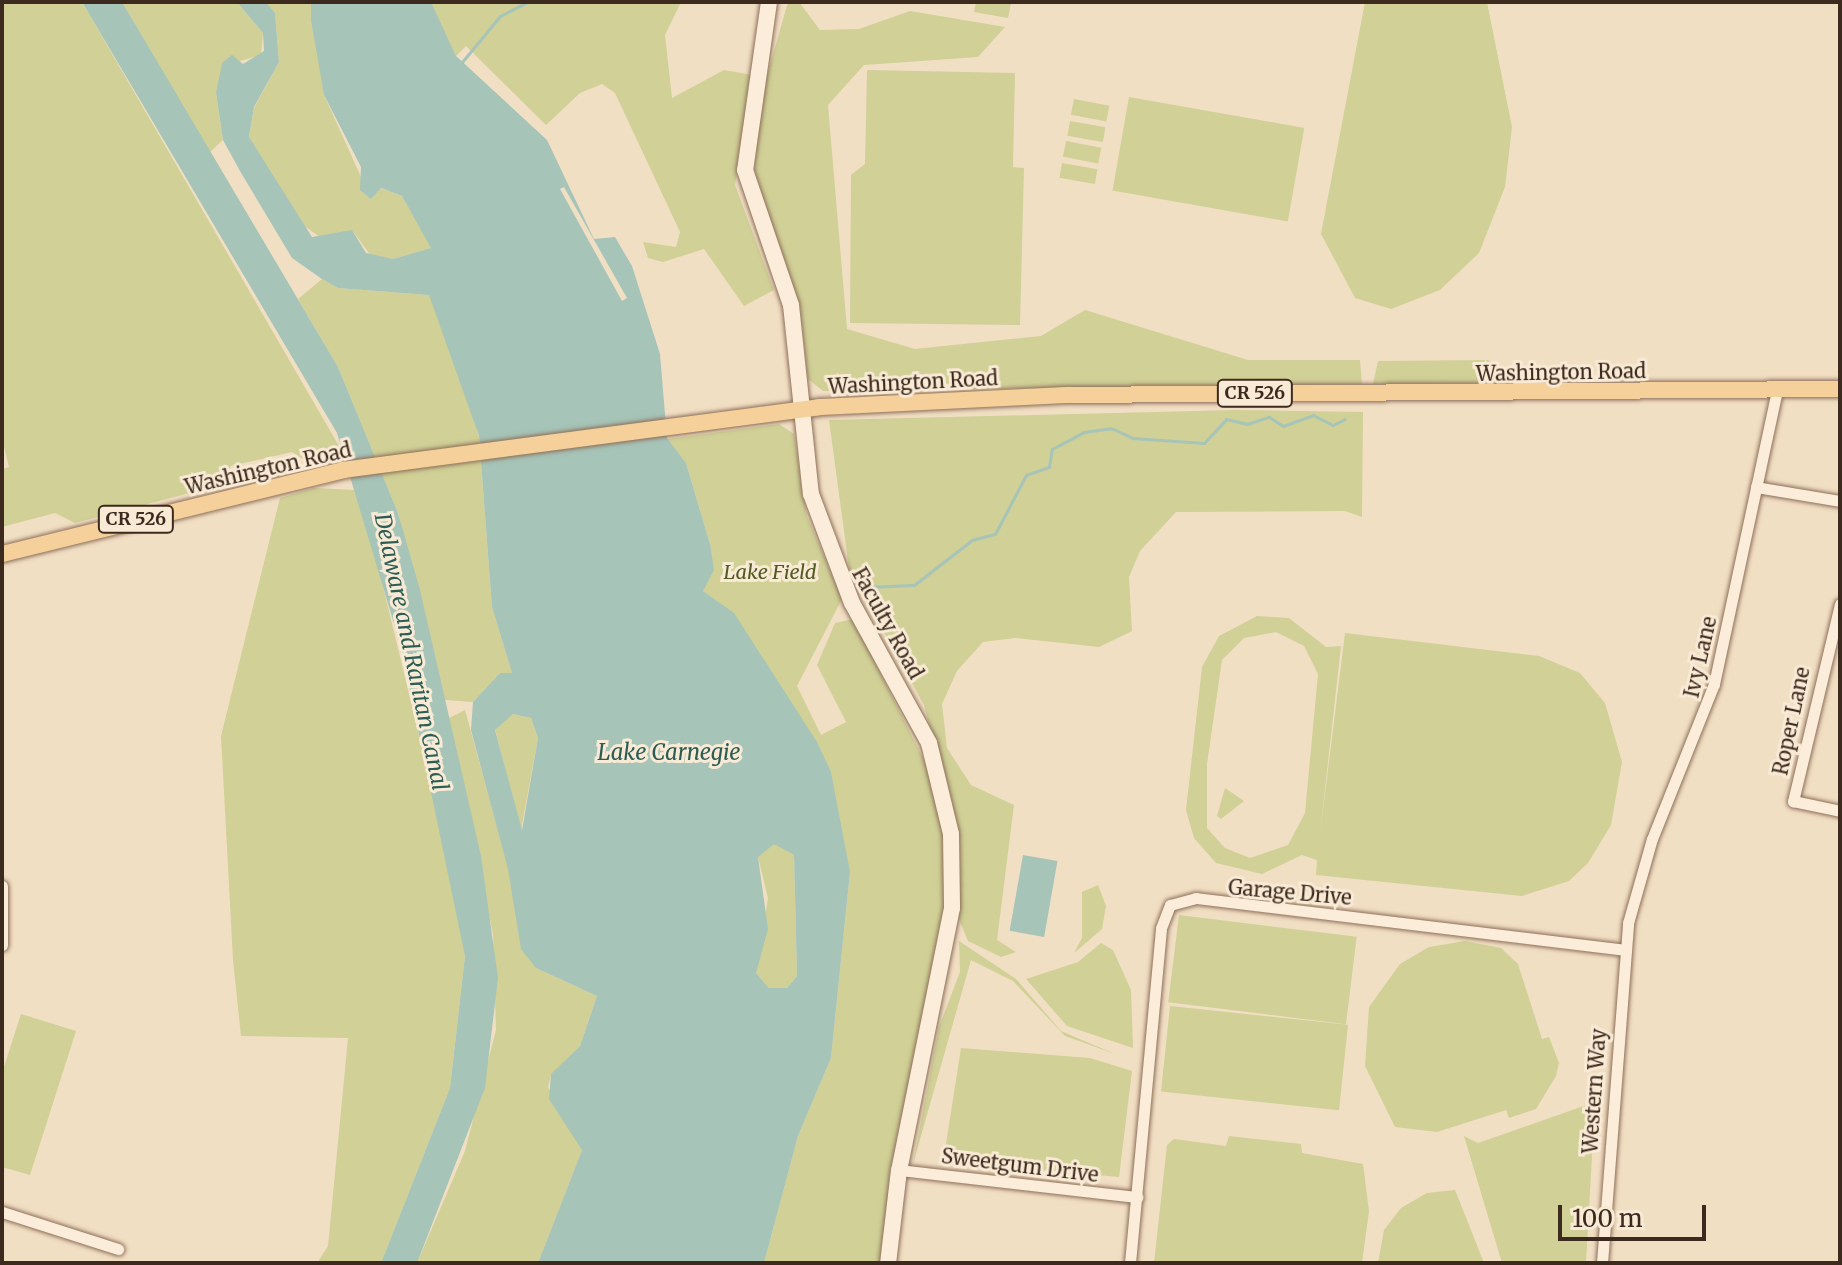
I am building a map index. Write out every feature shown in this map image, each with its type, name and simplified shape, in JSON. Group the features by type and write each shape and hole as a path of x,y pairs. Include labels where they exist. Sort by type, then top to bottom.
{"main road":[{"name":"Washington Road","path":"2,554 355,468 800,409 1068,395 1840,389"}],"street":[{"name":"Faculty Road","path":"769,2 745,170 791,305 800,409 825,541 923,729 949,817 952,908 899,1170 888,1263"},
{"name":"Ivy Lane","path":"1628,923 1647,852 1711,697 1777,389"},
{"path":"1756,487 1840,501"},
{"name":"Roper Lane","path":"1840,604 1793,801 1840,811"},
{"path":"2,886 2,945"},
{"name":"Garage Drive","path":"1130,1263 1161,928 1178,900 1625,950"},
{"name":"Western Way","path":"1602,1263 1628,923"},
{"name":"Sweetgum Drive","path":"899,1170 1137,1197"},
{"path":"2,1212 118,1249"}],"green space":[{"path":"2,2 82,2 343,453 306,461 292,452 231,466 216,486 75,523 55,513 2,527 2,469 9,467 2,439"},
{"path":"122,2 237,2 263,33 261,55 236,62 216,94 223,140 210,152"},
{"path":"266,2 311,2 324,95 371,199 380,188 402,196 432,248 393,259 371,256 352,230 324,240 299,222 249,137 254,108 279,62 275,13"},
{"path":"430,2 681,2 665,35 672,98 724,70 752,75 735,185 774,290 744,306 704,249 663,262 648,258 643,242 676,247 680,232 615,93 602,84 580,93 546,125 466,46 456,56"},
{"path":"788,2 799,2 820,30 859,29 910,11 1005,27 978,57 864,65 828,105 847,329 915,349 1041,336 1085,310 1248,360 1360,360 1362,384 823,391 808,379 800,307 753,186 760,100"},
{"path":"976,2 1011,3 1008,18 974,12"},
{"path":"1365,2 1487,2 1512,127 1505,187 1479,253 1440,290 1391,309 1355,298 1321,234"},
{"path":"867,70 1015,73 1013,167 1024,168 1020,325 850,323 851,175 865,164"},
{"path":"1129,97 1304,128 1288,221 1113,191"},
{"path":"1074,99 1109,106 1106,122 1071,115"},
{"path":"1070,121 1105,127 1103,142 1067,136"},
{"path":"1066,141 1101,148 1098,164 1063,157"},
{"path":"1062,163 1097,169 1095,184 1059,178"},
{"path":"322,279 338,288 429,295 438,306 479,437 492,607 512,673 500,673 473,702 445,700 398,513 338,367 298,299"},
{"path":"1488,360 1501,368 1500,383 1373,384 1378,361"},
{"path":"1234,410 1363,412 1362,517 1345,511 1176,512 1140,551 1129,577 1132,631 1099,647 1015,638 983,642 957,671 942,704 947,748 971,785 1014,805 997,940 1016,952 1001,957 968,941 957,915 944,781 924,705 849,568 829,420"},
{"name":"Lake Field","path":"779,424 794,434 807,516 842,599 797,686 821,735 846,722 817,665 835,623 853,619 935,782 950,875 883,1263 764,1263 798,1136 831,1058 850,872 734,614 703,591 710,544 686,463 667,439"},
{"path":"314,488 356,490 370,533 451,867 465,956 450,1088 381,1263 317,1263 328,1246 348,1038 241,1036 233,960 221,736 280,498"},
{"path":"1257,616 1289,618 1326,647 1341,646 1320,834 1345,633 1539,656 1580,673 1605,703 1622,762 1611,825 1588,863 1569,881 1522,896 1316,875 1317,860 1302,855 1262,874 1216,863 1194,838 1186,810 1202,667 1219,636","holes":["1276,632 1304,646 1318,674 1305,813 1288,845 1250,858 1225,848 1207,828 1207,764 1222,660 1244,638"]},
{"path":"465,710 536,968 597,996 580,1046 551,1075 548,1087 582,1150 538,1263 417,1263 465,1151 496,1030 493,934 449,718"},
{"path":"513,714 531,718 538,738 521,830 495,729"},
{"path":"1225,788 1244,801 1221,819 1217,816"},
{"path":"774,843 794,855 797,976 787,988 769,988 756,973 768,898 758,857"},
{"path":"1098,885 1106,906 1102,929 1074,953 1082,938 1082,892"},
{"path":"1179,915 1357,937 1346,1024 1168,1002"},
{"path":"959,941 1016,979 1061,1031 1115,1054 1065,1036 1013,981 971,960 913,1164 939,1027 960,972"},
{"path":"1465,941 1501,948 1518,964 1542,1039 1549,1037 1559,1063 1556,1076 1536,1109 1509,1118 1506,1110 1437,1132 1395,1127 1365,1066 1369,1007 1400,964 1429,947"},
{"path":"1101,943 1113,950 1131,990 1133,1048 1067,1026 1026,979 1078,962"},
{"path":"1170,1006 1348,1025 1339,1110 1161,1092"},
{"path":"21,1014 76,1031 30,1175 2,1167 2,1073"},
{"path":"961,1048 1090,1058 1132,1071 1119,1177 950,1162 944,1157"},
{"path":"1595,1102 1586,1263 1502,1263 1464,1136 1478,1143"},
{"path":"1229,1136 1301,1144 1302,1153 1363,1164 1369,1211 1362,1263 1154,1263 1167,1145 1174,1139 1226,1146"},
{"path":"1455,1190 1484,1263 1378,1263 1384,1230 1401,1208 1427,1193"}],"water":[{"name":"Delaware and Raritan Canal","path":"82,2 122,2 338,367 398,513 420,590 481,856 498,978 485,1088 417,1263 381,1263 450,1088 465,956 401,647 337,433"},
{"name":"Lake Carnegie","path":"237,2 266,2 275,13 279,62 254,107 249,137 312,237 352,230 366,253 393,259 431,248 402,196 381,188 371,199 360,190 361,167 324,95 311,20 311,2 431,2 456,56 547,140 594,239 615,237 632,266 660,354 667,438 686,463 710,544 714,570 703,591 734,613 817,742 831,772 850,872 831,1058 798,1136 764,1263 538,1263 582,1150 549,1099 551,1074 580,1046 597,996 536,968 521,949 508,869 471,730 473,702 500,673 512,673 492,607 479,436 429,295 338,288 292,258 223,140 216,93 222,63 232,55 243,64 264,51 263,33","holes":["513,714 531,718 538,738 522,830 495,730","774,844 794,855 797,976 787,988 769,988 756,973 768,929 758,857"]},
{"path":"1023,855 1057,861 1044,937 1010,931"}],"pier":[{"path":"564,187 627,298 622,301 560,189"}],"waterway":[{"path":"462,62 500,16 528,2"},
{"path":"866,587 914,585 972,540 995,534 1026,475 1049,467 1052,449 1084,432 1111,428 1132,438 1204,443 1226,419 1247,424 1269,417 1283,426 1313,415 1333,425 1345,419"}]}
